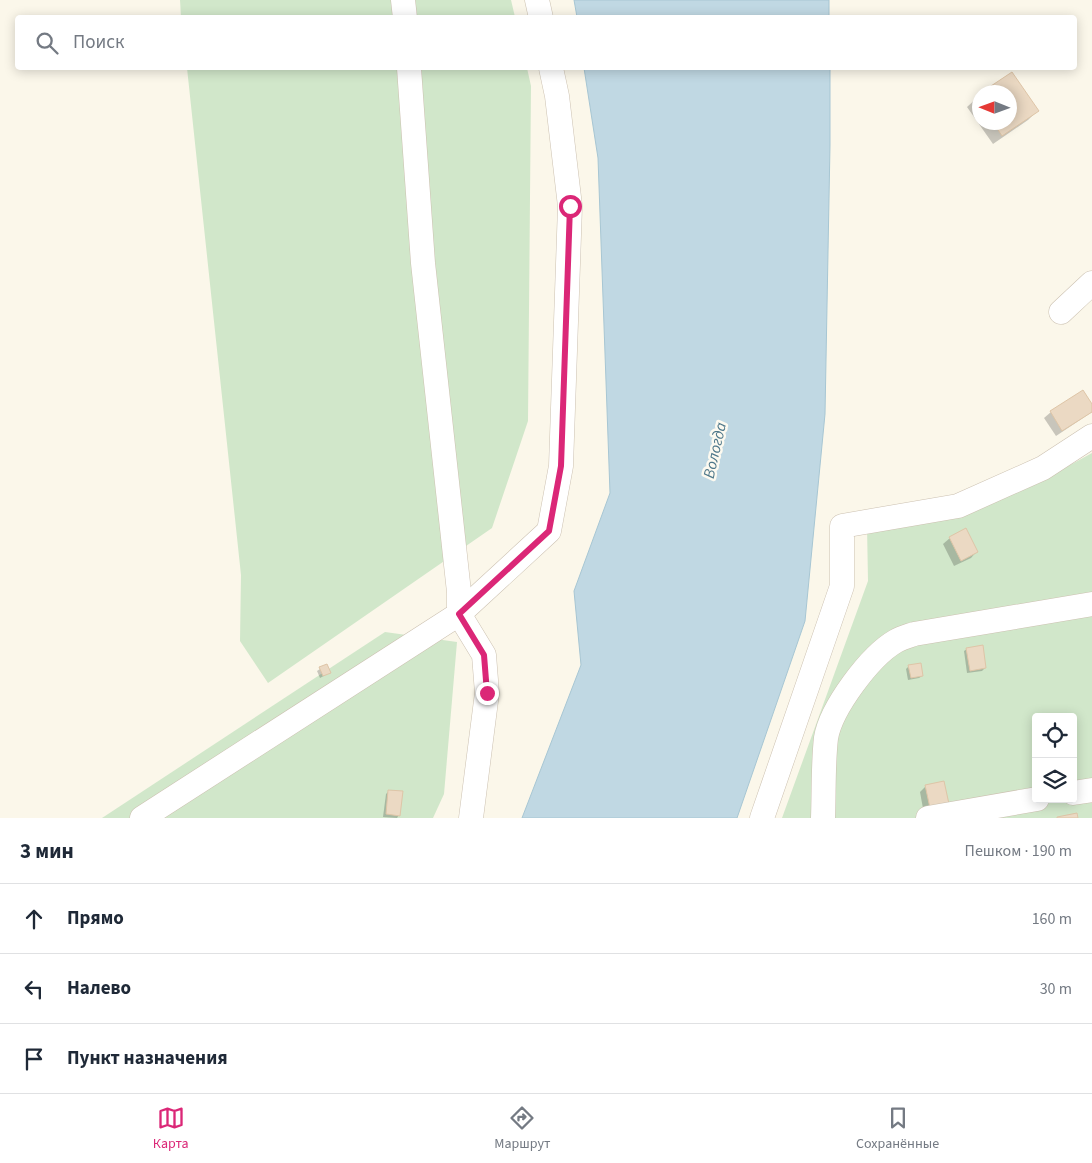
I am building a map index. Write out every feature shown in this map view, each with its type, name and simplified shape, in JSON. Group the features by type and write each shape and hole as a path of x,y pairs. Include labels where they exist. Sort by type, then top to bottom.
{"street":[{"path":"403,0 405,15"},
{"path":"537,0 540,15"},
{"path":"409,70 423,263 458,583 459,614 484,655 487,693 471,818"},
{"path":"142,818 459,614 549,531 561,466 570,206 557,96 551,70"},
{"path":"1061,312 1092,283"},
{"path":"762,818 842,586 842,526 958,506 1043,468 1092,436"},
{"path":"823,818 826,738 830,720 860,675 883,651 897,640 914,634 1092,604"},
{"path":"1077,792 1092,790"},
{"path":"928,818 1032,800"}],"green space":[{"path":"180,0 511,0 515,15 181,15"},
{"path":"187,70 527,70 531,86 528,421 492,528 268,683 240,641 241,575"},
{"path":"1092,453 1092,818 782,818 868,581 867,526 1041,481"},
{"path":"385,632 457,642 444,794 433,818 102,818"}],"water":[{"path":"574,0 829,0 829,15 577,15"},
{"name":"Вологда","path":"584,70 830,70 825,414 805,621 737,818 522,818 581,665 574,591 610,493 598,158"}],"building":[{"path":"1012,72 1039,111 1017,126 1017,85 992,85"},
{"path":"998,130 1011,130 1002,136"},
{"path":"1083,390 1092,404 1092,412 1062,431 1050,411"},
{"path":"966,528 978,552 961,561 949,537"},
{"path":"983,645 986,668 970,671 966,648"},
{"path":"921,663 923,676 911,678 908,665"},
{"path":"327,664 331,673 323,676 319,667"},
{"path":"944,781 949,804 930,808 925,785"},
{"path":"388,790 403,791 400,816 386,814"},
{"path":"1077,813 1078,818 1057,818 1057,817"}],"route":[{"path":"487,693 484,655 459,614 549,531 561,466 570,206"}]}
